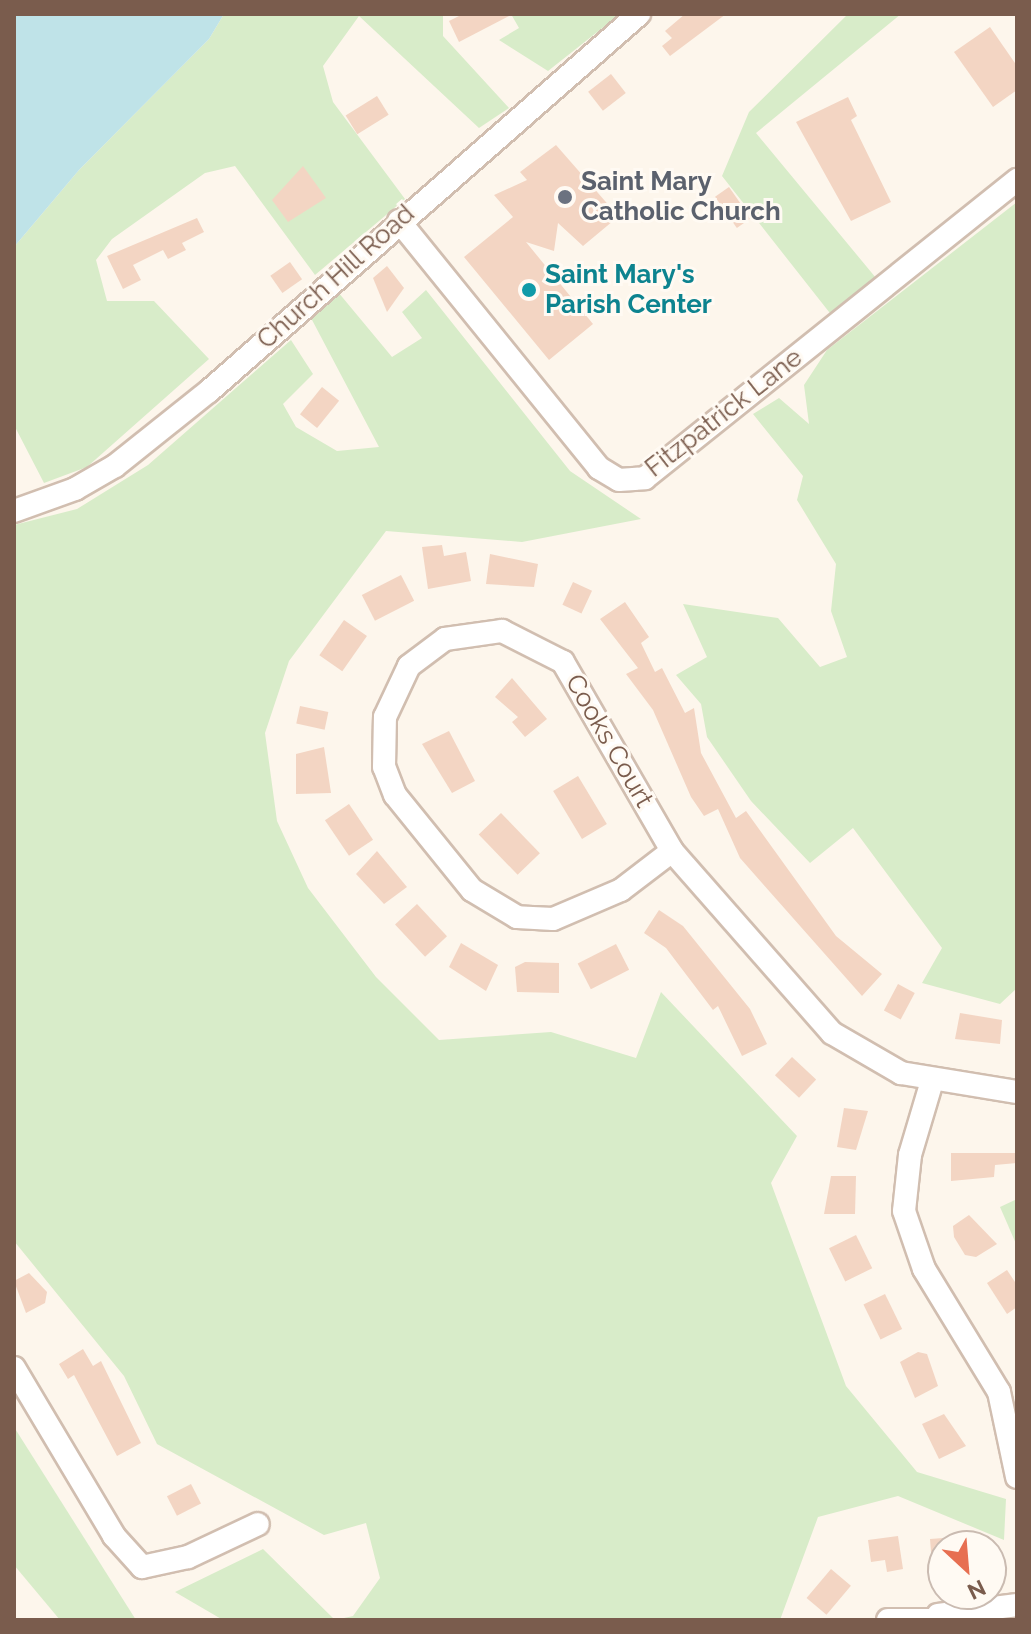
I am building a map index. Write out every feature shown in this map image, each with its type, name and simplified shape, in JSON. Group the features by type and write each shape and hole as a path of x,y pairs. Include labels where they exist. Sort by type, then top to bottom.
{"street":[{"name":"Church Hill Road","path":"14,511 75,489 115,466 639,14"},
{"name":"Fitzpatrick Lane","path":"399,221 599,468 619,480 645,478 1017,180"},
{"name":"Cooks Court","path":"672,851 575,914 534,920 488,904 395,795 384,767 385,717 409,666 445,639 482,631 524,637 552,652 576,680 672,851 832,1033 881,1064 932,1081 1017,1092"},
{"path":"932,1081 907,1166 904,1211 924,1269 999,1392 1017,1477"},
{"path":"14,1368 114,1536 142,1567 188,1557 258,1524"},
{"path":"888,1620 937,1618 1017,1605"}],"green space":[{"path":"224,14 443,14 443,36 509,108 479,128 359,16 323,66 333,102 405,199 315,275 235,166 205,173 112,239 96,260 107,301 154,301 209,359 87,467 44,483 14,425 14,247 79,170 209,39"},
{"path":"511,14 620,14 548,71 499,40 519,28"},
{"path":"848,14 901,14 756,133 876,278 833,317 722,176 749,112"},
{"path":"1017,202 1017,988 1000,1004 922,983 942,948 853,828 810,863 751,801 707,737 701,704 676,675 707,657 683,604 778,618 820,667 847,657 831,611 836,564 797,500 803,476 753,414 779,398 809,424 804,385 827,350"},
{"path":"426,290 570,471 641,519 522,542 386,531 289,661 265,733 277,821 308,888 376,977 439,1040 551,1032 636,1058 661,992 797,1136 771,1183 846,1386 917,1472 1006,1499 1004,1530 980,1530 898,1496 818,1517 780,1620 335,1620 353,1616 380,1578 366,1523 324,1535 157,1444 124,1376 14,1241 14,525 77,509 148,465 291,340 313,374 283,404 296,427 337,451 379,447 311,318 338,292 392,357 422,338 402,312"},
{"path":"1017,1199 1017,1246 1000,1207"},
{"path":"14,1427 136,1620 60,1620 14,1565"},
{"path":"263,1549 335,1620 223,1620 175,1592"}],"water":[{"path":"14,14 224,14 209,39 79,170 14,247"}],"building":[{"path":"463,14 513,14 459,42 449,21"},
{"path":"685,14 726,14 670,56 662,46 672,38 665,31"},
{"path":"990,27 1017,66 1017,90 993,107 954,52"},
{"path":"611,74 626,93 603,111 588,92"},
{"path":"377,96 389,115 357,134 346,116"},
{"path":"848,97 857,116 851,120 891,202 851,221 796,122"},
{"path":"556,145 612,209 613,221 583,246 558,223 554,251 526,242 593,324 549,360 464,257 513,217 494,195 527,180 520,172"},
{"path":"303,166 326,198 288,222 272,200"},
{"path":"729,187 751,218 737,228 715,197"},
{"path":"197,218 204,232 182,243 186,250 168,259 163,250 133,265 141,280 123,289 107,256"},
{"path":"290,262 302,279 282,293 270,276"},
{"path":"387,266 404,288 387,312 373,278"},
{"path":"322,387 339,401 317,428 300,414"},
{"path":"442,545 444,556 466,552 471,581 428,589 422,547"},
{"path":"490,554 538,564 534,587 486,584"},
{"path":"401,575 414,601 375,621 362,595"},
{"path":"573,582 592,591 581,614 562,605"},
{"path":"625,602 649,637 641,643 655,672 662,668 685,713 694,708 701,753 736,818 746,811 836,936 882,974 862,996 740,858 718,809 704,816 691,797 653,710 626,674 638,668 600,619"},
{"path":"344,620 367,636 342,671 319,655"},
{"path":"512,678 547,719 525,737 512,722 518,717 495,697"},
{"path":"300,706 328,712 325,730 296,724"},
{"path":"449,731 475,781 452,793 422,744"},
{"path":"324,747 331,793 296,794 296,754"},
{"path":"578,776 607,824 582,839 553,791"},
{"path":"349,804 373,840 349,856 325,820"},
{"path":"501,813 540,853 518,875 479,835"},
{"path":"377,851 407,887 384,904 356,874"},
{"path":"417,904 447,936 425,957 395,924"},
{"path":"659,910 683,926 750,1009 767,1044 742,1056 718,1006 713,1010 666,948 644,933"},
{"path":"461,943 498,965 486,991 449,967"},
{"path":"616,944 629,970 591,989 578,964"},
{"path":"525,962 559,963 559,993 517,992 515,967"},
{"path":"898,984 915,993 901,1019 884,1010"},
{"path":"960,1013 1002,1020 1000,1044 955,1039"},
{"path":"792,1057 816,1080 799,1098 775,1075"},
{"path":"844,1108 868,1111 856,1150 837,1147"},
{"path":"951,1153 1017,1153 1017,1163 995,1165 994,1177 951,1181"},
{"path":"831,1176 856,1176 855,1214 824,1214"},
{"path":"969,1215 997,1244 976,1257 965,1255 954,1237 953,1226"},
{"path":"856,1235 872,1268 845,1281 829,1248"},
{"path":"1007,1270 1017,1285 1017,1307 1007,1314 987,1283"},
{"path":"29,1273 47,1292 45,1303 26,1313 14,1281"},
{"path":"885,1294 902,1329 881,1340 863,1305"},
{"path":"83,1349 93,1366 101,1361 141,1443 117,1456 74,1375 68,1379 59,1364"},
{"path":"918,1352 927,1354 938,1386 915,1398 900,1362"},
{"path":"944,1414 966,1446 939,1459 922,1424"},
{"path":"191,1484 201,1504 177,1516 167,1496"},
{"path":"898,1536 903,1569 887,1572 885,1560 871,1562 868,1540"},
{"path":"831,1569 851,1586 826,1615 807,1598"}],"place":[{"name":"Saint Mary Catholic Church","path":"565,197"},
{"name":"Saint Mary's Parish Center","path":"529,290"}]}
